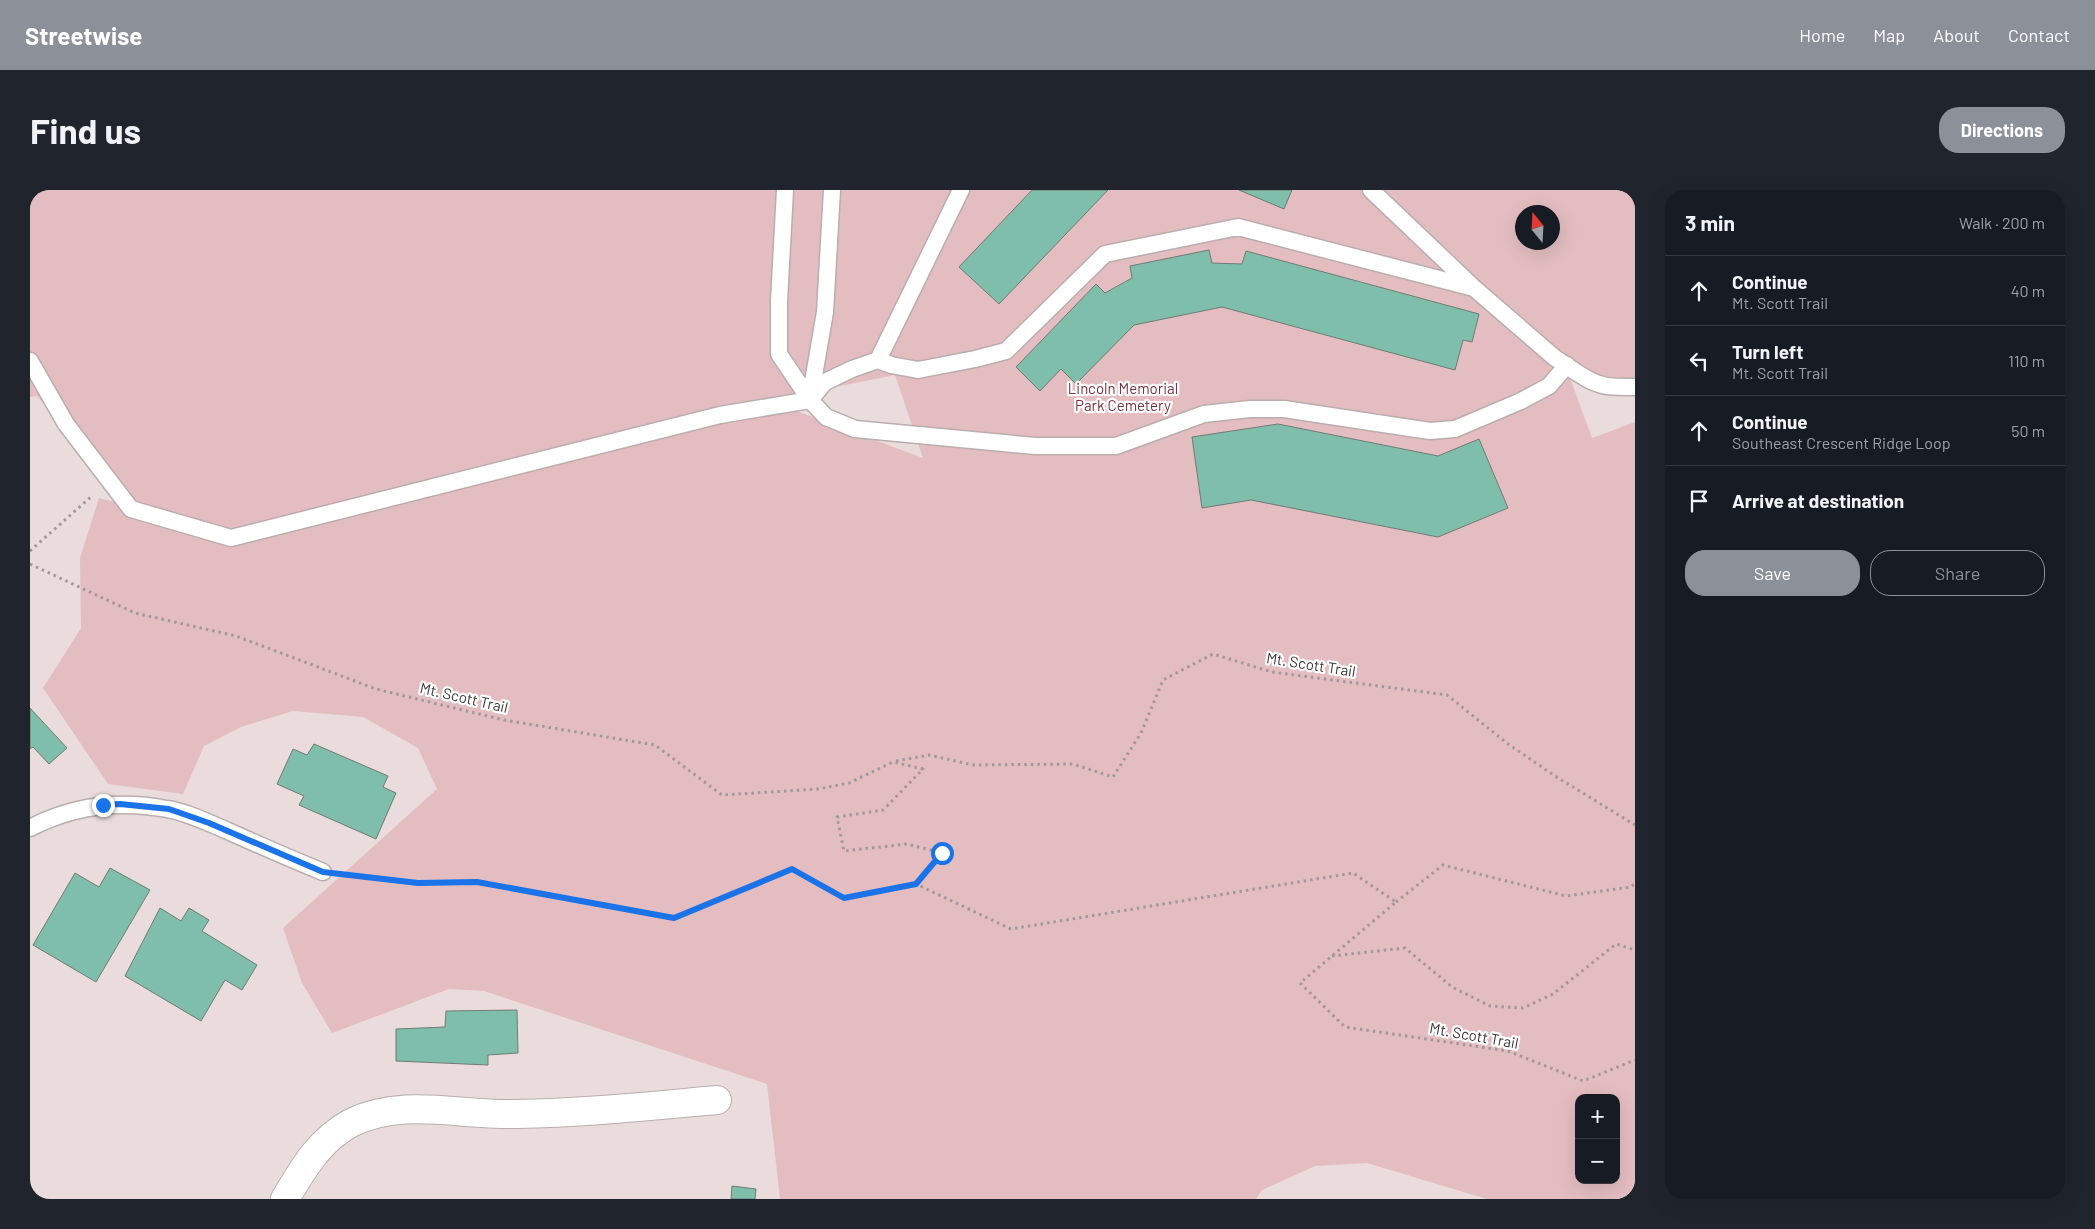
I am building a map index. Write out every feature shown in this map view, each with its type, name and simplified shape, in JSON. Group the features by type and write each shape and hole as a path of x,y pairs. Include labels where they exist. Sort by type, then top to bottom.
{"street":[{"path":"285,1199 309,1158 329,1138 352,1123 381,1113 422,1109 514,1114 582,1112 717,1100"}],"lane":[{"path":"785,190 779,301 780,354 810,400 826,417 854,430 1035,446 1116,446 1204,414 1250,409 1284,408 1430,431 1455,429 1521,401 1549,386 1567,365"},
{"path":"810,400 825,312 832,190"},
{"path":"30,361 66,424 131,509 231,538 720,416 810,400 825,382 878,360 961,190"},
{"path":"1371,190 1474,288 1584,378 1605,386 1635,387"},
{"path":"878,360 890,366 918,370 1006,351 1105,254 1238,227 1474,288"},
{"path":"30,828 50,817 103,805 120,804 169,809 209,823 323,872"}],"path":[{"path":"30,551 108,480"},
{"name":"Mt. Scott Trail","path":"30,564 135,614 236,636 376,689 504,720 655,745 722,795 818,788 849,783 893,762 929,755 973,764 1072,764 1113,777 1141,733 1163,680 1213,654 1272,672 1447,695 1508,744 1555,776 1635,825"},
{"path":"893,762 923,769 883,810 837,817 844,851 907,844 942,853 916,884"},
{"name":"Mt. Scott Trail","path":"1635,883 1631,887 1566,896 1443,866 1396,902 1300,982 1345,1027 1508,1051 1583,1080 1635,1060"},
{"path":"323,872 418,883 477,882 674,918 792,869 844,898 916,884 1011,928 1353,873 1396,902"},
{"path":"1332,956 1405,948 1452,987 1490,1006 1523,1008 1553,994 1616,944 1635,950"}],"green space":[{"name":"Lincoln Memorial Park Cemetery","path":"30,190 1635,190 1635,392 1620,396 1565,364 1592,438 1635,422 1635,1199 1487,1199 1367,1163 1315,1166 1262,1190 1256,1199 780,1199 767,1084 484,991 449,989 332,1033 302,983 283,928 437,789 418,748 363,717 293,711 241,727 204,746 183,794 108,784 43,688 81,628 80,558 99,498 132,507 37,396 30,397","holes":["895,375 923,458 799,412 801,394"]}],"building":[{"path":"1032,190 1108,190 999,304 959,267"},
{"path":"1239,190 1292,190 1284,209"},
{"path":"1209,250 1212,263 1242,264 1246,251 1479,314 1472,342 1463,340 1455,370 1222,307 1134,325 1076,384 1061,369 1040,391 1016,367 1096,284 1105,293 1132,278 1130,266"},
{"path":"1278,424 1438,456 1479,439 1508,508 1438,537 1251,500 1202,508 1192,437"},
{"path":"30,708 67,748 49,764 33,747 30,749"},
{"path":"314,744 388,776 383,787 396,793 376,839 299,805 304,796 277,784 293,749 307,755"},
{"path":"110,868 150,890 96,982 33,945 75,873 99,887"},
{"path":"160,908 181,921 189,908 209,920 202,931 257,965 242,990 225,980 201,1021 125,976"},
{"path":"517,1010 518,1053 488,1055 488,1065 396,1061 396,1029 445,1027 446,1011"},
{"path":"732,1186 756,1189 755,1199 731,1199"}],"route":[{"path":"103,805 120,804 169,809 209,823 323,872 418,883 477,882 674,918 792,869 844,898 916,884 942,853"}]}
